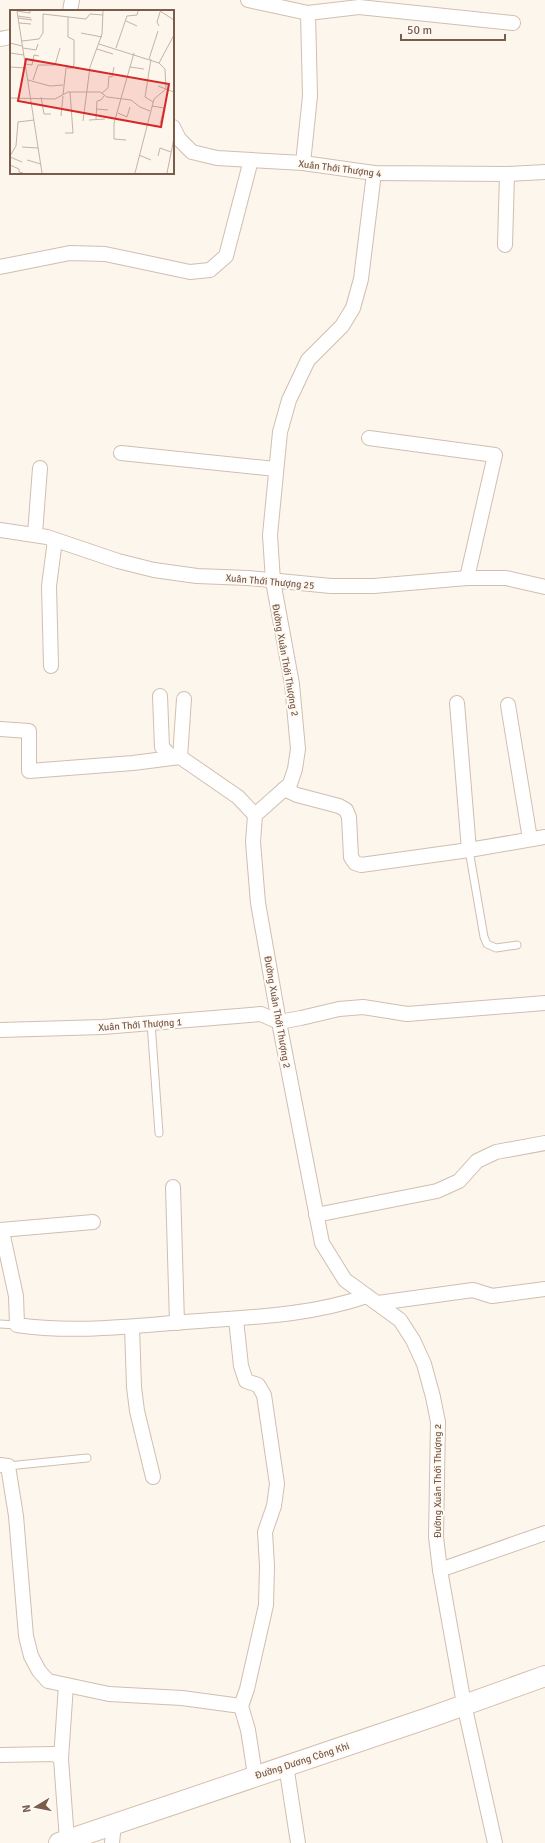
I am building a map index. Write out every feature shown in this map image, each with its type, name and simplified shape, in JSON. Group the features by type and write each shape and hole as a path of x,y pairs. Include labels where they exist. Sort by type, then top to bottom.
{"main road":[{"name":"Đường Dương Công Khi","path":"63,1841 113,1834 255,1776 545,1676"}],"street":[{"path":"70,10 72,0"},
{"path":"248,0 308,13 359,7 513,23"},
{"path":"303,163 310,96 308,13"},
{"path":"0,39 10,37"},
{"name":"Xuân Thới Thượng 4","path":"175,136 192,152 217,158 303,163 374,174 507,174 545,172"},
{"path":"0,267 70,253 105,254 190,272 210,270 226,256 251,160"},
{"name":"Đường Xuân Thới Thượng 2","path":"374,174 361,279 352,308 342,326 308,360 289,400 280,432 270,535 274,581 292,684 298,749 295,769 290,784 255,815 253,842 258,903 279,1022 322,1243 331,1260 345,1280 400,1320 413,1340 424,1364 433,1397 438,1422 436,1537 440,1570 464,1704 495,1843"},
{"path":"505,245 507,174"},
{"path":"369,438 495,455 467,578"},
{"path":"121,453 276,469"},
{"path":"35,534 40,468"},
{"name":"Xuân Thới Thượng 25","path":"0,530 35,534 118,561 154,570 197,576 248,578 331,586 374,586 467,578 506,578 545,588"},
{"path":"51,666 49,586 55,540"},
{"path":"160,696 162,747 176,758 238,797 255,815"},
{"path":"176,758 184,699"},
{"path":"457,703 469,850"},
{"path":"508,705 530,839"},
{"path":"0,729 30,731 29,771 133,764 176,758"},
{"path":"284,789 297,795 339,806 346,810 349,817 351,857 354,863 362,865 469,850 545,837"},
{"path":"279,1022 339,1009 363,1007 407,1014 545,1003"},
{"name":"Xuân Thới Thượng 1","path":"0,1030 103,1027 261,1014 279,1022"},
{"path":"316,1215 437,1191 459,1181 477,1161 496,1152 545,1143"},
{"path":"173,1187 177,1323"},
{"path":"0,1230 93,1222"},
{"path":"0,1234 3,1236 16,1296 17,1325 57,1329 132,1327 277,1316 372,1300 473,1290 492,1296 545,1289"},
{"path":"236,1319 241,1366 246,1381 258,1385 264,1394 277,1484 274,1506 265,1532 267,1566 266,1605 247,1689 241,1706 248,1730 255,1776"},
{"path":"132,1327 134,1387 137,1411 153,1477"},
{"path":"4,1466 16,1516 26,1636 31,1656 39,1671 48,1682 109,1694 182,1698 241,1706"},
{"path":"440,1570 545,1533"},
{"path":"63,1841 61,1759 66,1685"},
{"path":"0,1755 56,1754 61,1759"},
{"path":"286,1765 298,1843"}],"lane":[{"path":"469,850 484,937 487,944 496,948 517,945"},
{"path":"152,1023 159,1133"},
{"path":"0,1324 17,1325"},
{"path":"4,1466 87,1458"}]}
